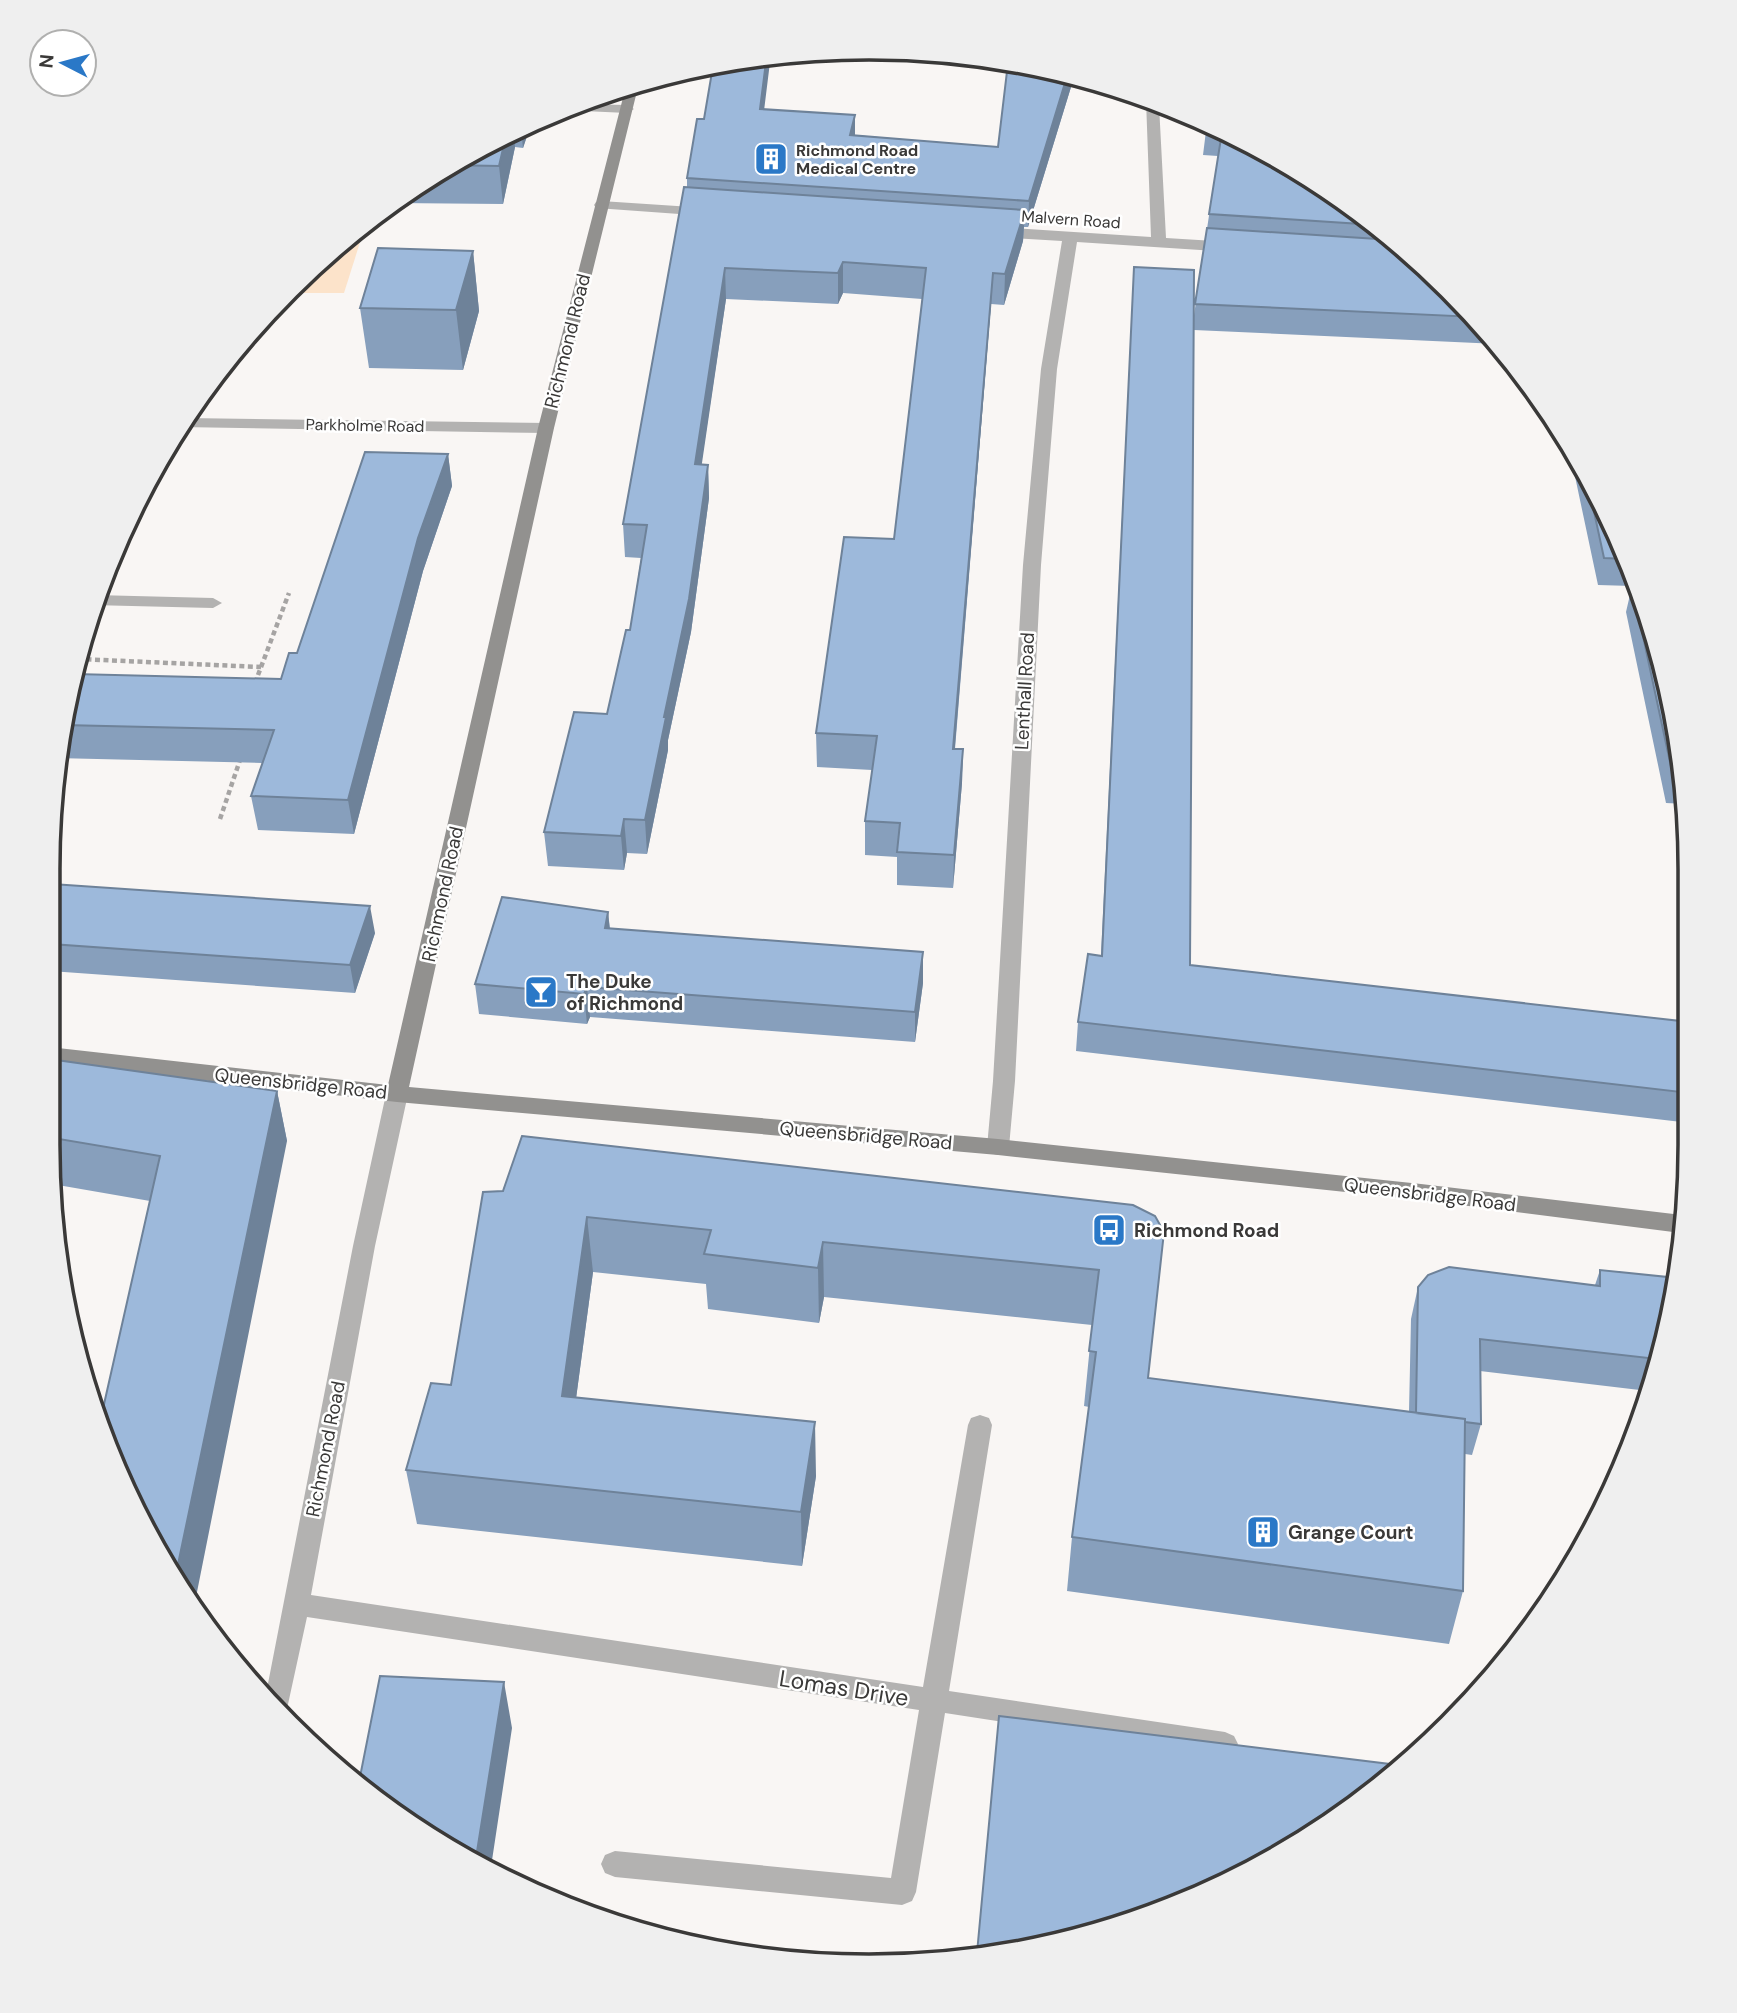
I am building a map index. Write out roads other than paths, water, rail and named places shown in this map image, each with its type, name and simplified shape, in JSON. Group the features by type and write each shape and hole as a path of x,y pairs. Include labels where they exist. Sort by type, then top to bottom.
{"street":[{"name":"Richmond Road","path":"278,1698 364,1247 397,1094 546,428 630,95"},
{"path":"591,108 627,109"},
{"path":"1152,111 1159,242"},
{"path":"601,205 724,213"},
{"name":"Malvern Road","path":"983,230 1251,249"},
{"name":"Lenthall Road","path":"998,1147 1004,1081 1032,565 1049,369 1070,236"},
{"name":"Parkholme Road","path":"193,423 546,428"},
{"path":"105,600 213,603"},
{"name":"Queensbridge Road","path":"60,1056 397,1094 998,1147 1384,1188 1674,1223"},
{"path":"615,1864 902,1892 981,1425"},
{"name":"Lomas Drive","path":"296,1604 1244,1747"}],"place":[{"name":"Richmond Road Medical Centre","path":"771,159"},
{"name":"The Duke of Richmond","path":"541,992"},
{"name":"Richmond Road","path":"1109,1230"},
{"name":"Grange Court","path":"1263,1532"}]}
